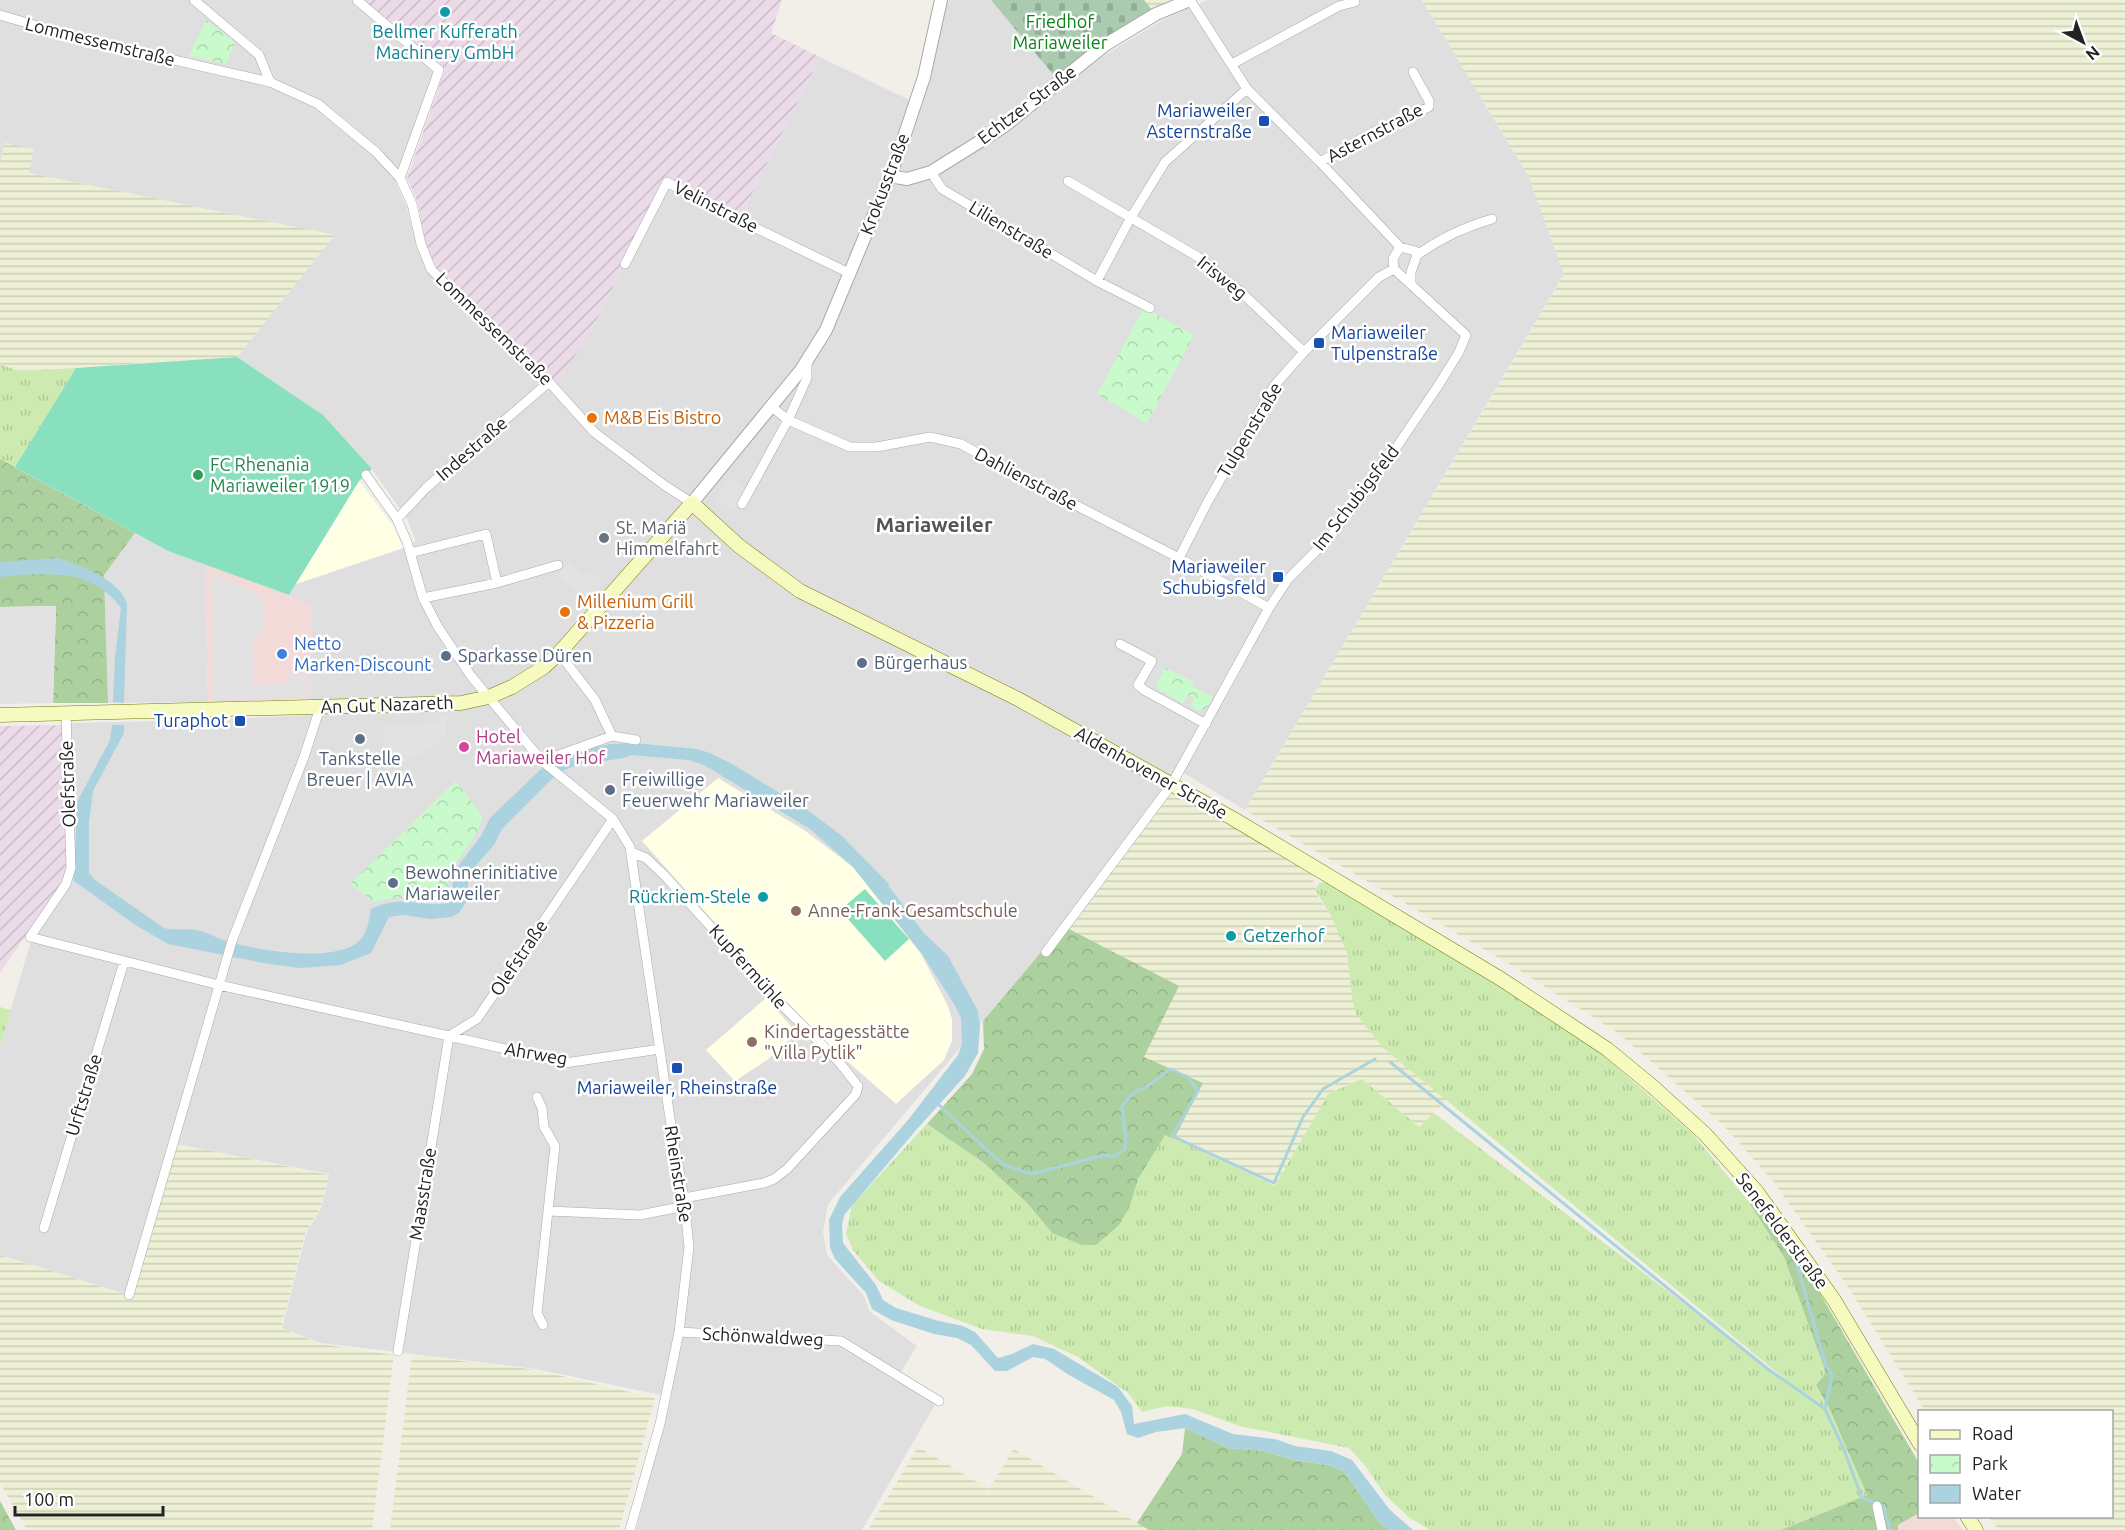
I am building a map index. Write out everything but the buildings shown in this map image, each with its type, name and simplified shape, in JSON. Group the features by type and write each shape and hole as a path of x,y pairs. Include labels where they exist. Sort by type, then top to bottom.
{"main road":[{"name":"An Gut Nazareth","path":"0,715 320,708 461,703 489,698 525,681 560,653 692,503"},
{"name":"Aldenhovener Straße","path":"692,503 739,546 800,591 1018,699 1172,784 1501,979 1607,1049"},
{"name":"Senefelderstraße","path":"1607,1049 1705,1134 1757,1192 1834,1300 1918,1441"}],"street":[{"path":"194,0 259,55 270,82"},
{"path":"357,0 439,70 400,178"},
{"name":"Krokusstraße","path":"692,503 772,407 826,330 890,176 924,77 941,0"},
{"name":"Echtzer Straße","path":"890,176 907,179 931,172 1004,127 1105,45 1156,15 1190,0"},
{"name":"Asternstraße","path":"1190,0 1247,89 1400,247 1414,251 1417,255"},
{"path":"1232,64 1339,6 1355,2"},
{"name":"Lommessemstraße","path":"0,15 79,38 270,82 318,104 376,152 400,178 412,204 421,244 431,269 549,382 594,432 664,485 692,503"},
{"name":"Asternstraße","path":"1320,162 1373,132 1429,107 1429,101 1413,72"},
{"path":"1098,281 1130,219 1165,162 1247,89"},
{"name":"Lilienstraße","path":"931,172 942,189 1098,281 1150,308"},
{"path":"1068,181 1115,207 1130,219"},
{"name":"Velinstraße","path":"625,264 667,182 706,204 849,273"},
{"name":"Irisweg","path":"1130,219 1198,257 1241,292 1305,352"},
{"path":"1411,284 1417,255 1437,241 1465,227 1492,219"},
{"path":"1400,247 1393,259 1394,268 1411,284"},
{"name":"Tulpenstraße","path":"1179,558 1207,503 1274,386 1379,277 1394,268"},
{"name":"Im Schubigsfeld","path":"1046,952 1172,784 1269,608 1292,574 1329,538 1375,479 1459,351 1466,335 1411,284"},
{"name":"Krokusstraße","path":"742,504 788,420 807,378 807,360"},
{"name":"Indestraße","path":"397,519 426,488 549,382"},
{"name":"Dahlienstraße","path":"772,407 788,420 850,447 877,447 930,437 960,444 1179,558 1269,608"},
{"path":"366,475 397,519 423,598 438,627 471,676 544,762 613,819"},
{"path":"410,554 486,534 497,583"},
{"path":"423,598 497,583 558,566"},
{"path":"1120,644 1152,661 1138,685 1206,724"},
{"path":"560,653 595,700 612,736"},
{"path":"129,1295 232,941 304,757 320,708"},
{"name":"Olefstraße","path":"66,714 71,868 66,884 30,937 219,985 448,1036 477,1019 613,819"},
{"path":"544,762 612,736 636,740"},
{"name":"Rheinstraße","path":"613,819 624,836 630,852 672,1132 685,1202 689,1247 679,1332 660,1424 630,1530"},
{"name":"Kupfermühle","path":"630,852 646,858 666,876 777,1000 839,1062 858,1086 856,1094 787,1169 774,1179 685,1202"},
{"name":"Urftstraße","path":"44,1228 124,962"},
{"name":"Ahrweg","path":"448,1036 565,1063 660,1049"},
{"name":"Maasstraße","path":"398,1351 448,1036"},
{"path":"537,1097 542,1108 544,1127 555,1146 537,1313 543,1325"},
{"path":"549,1211 640,1215 685,1202"},
{"name":"Schönwaldweg","path":"679,1332 841,1341 939,1401"},
{"path":"1877,1506 1882,1530"}],"shaded area":[{"path":"0,0 352,0 435,71 396,183 406,205 427,272 550,388 557,382 591,331 667,178 741,216 820,57 922,106 948,0 991,0 1056,78 1089,65 1159,22 1207,0 1422,0 1529,177 1564,274 1245,810 1177,769 1037,957 828,1204 823,1232 827,1255 864,1296 870,1312 917,1346 897,1378 936,1403 862,1530 636,1530 671,1397 536,1369 321,1343 282,1328 306,1234 322,1206 329,1174 171,1143 126,1294 0,1255 0,1046 31,941 70,723 310,715 311,606 289,595 296,584 403,548 416,541 407,519 372,469 323,415 237,357 334,235 29,173 5,143 0,164"},
{"path":"361,0 782,0 771,33 820,57 741,216 666,179 591,331 557,383 455,290 435,266 425,242 418,203 407,178 445,70"},
{"path":"1144,0 1178,0 1153,11"},
{"path":"1422,0 2125,0 2125,1530 1999,1530 1990,1518 2113,1518 2113,1410 1924,1410 1850,1290 1773,1181 1724,1126 1618,1033 1511,965 1245,810 1564,275 1529,177"},
{"path":"5,143 34,149 29,173 335,235 237,357 18,371 0,364 0,164"},
{"path":"730,478 745,489 732,512 715,498"},
{"path":"359,481 393,526 403,548 296,584"},
{"path":"135,533 168,551 205,564 208,702 108,703 104,575"},
{"path":"569,562 584,576 589,571 603,583 587,601 558,575"},
{"path":"205,564 289,595 311,606 310,699 208,702"},
{"path":"211,574 264,597 263,636 252,637 254,685 288,684 288,673 307,673 307,696 213,701"},
{"path":"56,606 53,703 0,704 0,607"},
{"path":"439,714 447,714 445,736 432,748 393,768 383,755 384,726 439,723"},
{"path":"62,725 68,867 63,882 0,973 0,726"},
{"name":"Anne-Frank-Gesamtschule","path":"718,778 804,830 853,867 921,954 947,1004 952,1019 952,1041 944,1060 896,1104 822,1039 642,841"},
{"path":"1171,791 1311,873 1318,897 1331,916 1347,953 1350,969 1383,1048 1447,1100 1419,1127 1362,1079 1328,1094 1275,1186 1174,1139 1202,1083 1144,1057 1069,929"},
{"name":"Kindertagesstätte \"Villa Pytlik\"","path":"766,998 797,1033 767,1060 735,1081 706,1050"},
{"path":"177,1144 329,1175 321,1206 305,1234 281,1328 321,1344 394,1355 372,1530 27,1530 0,1483 0,1255 131,1296"},
{"path":"412,1355 536,1370 655,1398 619,1530 390,1530"},
{"path":"918,1447 989,1489 1014,1449 1149,1530 868,1530"},
{"path":"1918,1514 1918,1518 1954,1518 1963,1530 1898,1530 1897,1525"}],"green space":[{"name":"Friedhof Mariaweiler","path":"991,0 1144,0 1153,11 1056,78"},
{"path":"206,20 235,42 226,64 189,56"},
{"path":"1144,308 1194,335 1147,423 1097,394"},
{"name":"FC Rhenania Mariaweiler 1919","path":"237,357 323,415 372,469 359,481 289,595 168,551 15,467 76,368"},
{"path":"0,364 18,371 76,368 15,467 0,459"},
{"path":"0,459 135,533 104,575 108,703 53,703 56,606 0,607"},
{"path":"1165,667 1194,682 1192,686 1213,697 1206,709 1198,711 1190,706 1194,698 1188,695 1183,703 1157,689 1156,685"},
{"path":"456,781 483,817 476,834 450,872 448,888 438,899 398,898 375,902 350,884"},
{"path":"1326,882 1503,989 1596,1049 1692,1133 1750,1203 1784,1257 1826,1373 1816,1385 1830,1410 1867,1495 1781,1530 1430,1530 1410,1518 1385,1495 1364,1464 1349,1448 1239,1426 1193,1409 1166,1406 1142,1412 1128,1393 1078,1357 1033,1336 982,1329 920,1306 879,1281 853,1250 846,1234 852,1205 927,1124 984,1163 1028,1204 1052,1233 1130,1206 1138,1179 1165,1134 1275,1186 1328,1094 1362,1079 1419,1127 1434,1113 1814,1403 1383,1048 1356,1014 1347,953 1331,916 1315,889 1319,883"},
{"path":"865,889 909,939 885,961 840,910"},
{"path":"1061,926 1179,986 1144,1057 1203,1083 1174,1139 1165,1135 1138,1179 1130,1206 1119,1225 1096,1245 1082,1245 1052,1233 1028,1204 984,1163 927,1124 972,1074 984,1049 983,1021"},
{"path":"0,1007 11,1010 0,1046"},
{"path":"1755,1203 1808,1273 1918,1461 1918,1514 1898,1525 1898,1530 1781,1530 1867,1495 1830,1410 1816,1385 1826,1373 1784,1257 1750,1204"},
{"path":"1185,1428 1229,1448 1264,1451 1293,1460 1328,1465 1344,1471 1378,1521 1390,1530 1149,1530 1137,1523 1182,1454"},
{"path":"0,1501 16,1530 0,1530"}],"water":[{"path":"58,558 98,575 123,595 127,604 124,703 113,702 115,657 121,608 117,602 91,583 77,577 35,574 0,577 0,562"},
{"path":"112,725 124,725 124,733 93,791 89,823 89,873 95,880 164,928 200,931 226,941 276,951 335,952 350,947 361,939 368,925 371,909 392,902 449,903 453,895 452,874 481,836 490,818 541,769 561,755 610,744 634,743 697,749 732,764 809,811 842,836 889,884 923,932 948,956 978,1011 980,1026 978,1053 965,1076 845,1214 842,1224 843,1243 876,1285 883,1300 896,1308 963,1326 975,1332 998,1358 1033,1344 1054,1349 1118,1387 1132,1406 1134,1424 1185,1414 1233,1434 1275,1439 1295,1446 1331,1451 1352,1460 1390,1510 1413,1530 1390,1530 1378,1521 1344,1471 1328,1465 1293,1460 1264,1451 1229,1448 1185,1428 1156,1432 1138,1438 1127,1434 1121,1412 1114,1400 1045,1359 1033,1357 1007,1371 995,1371 971,1345 957,1338 934,1334 891,1320 872,1309 866,1293 835,1259 830,1248 829,1220 840,1197 908,1120 958,1055 962,1044 961,1018 922,954 853,867 810,829 704,765 688,760 631,755 577,765 560,772 502,829 494,845 472,870 468,881 468,899 459,913 451,917 430,919 403,915 389,917 371,953 340,965 300,968 263,963 168,944 137,926 74,881 77,802 110,740"}],"waterway":[{"path":"937,1103 1002,1164 1031,1174 1105,1155 1112,1157 1125,1149 1122,1107 1131,1095 1170,1069 1188,1077 1198,1091 1172,1136 1274,1183 1303,1117 1323,1089 1375,1059"},
{"path":"1390,1062 1768,1369 1825,1409"},
{"path":"1795,1258 1826,1366 1832,1375 1825,1409 1844,1450 1862,1498 1884,1506 1890,1530"}],"place":[{"name":"Bellmer Kufferath Machinery GmbH","path":"445,12"},
{"name":"Mariaweiler Asternstraße","path":"1264,121"},
{"name":"Mariaweiler Tulpenstraße","path":"1319,343"},
{"name":"M&B Eis Bistro","path":"592,418"},
{"name":"FC Rhenania Mariaweiler 1919","path":"198,475"},
{"name":"St. Mariä Himmelfahrt","path":"604,538"},
{"name":"Mariaweiler Schubigsfeld","path":"1278,577"},
{"name":"Millenium Grill & Pizzeria","path":"565,612"},
{"name":"Netto Marken-Discount","path":"282,654"},
{"name":"Sparkasse Düren","path":"446,656"},
{"name":"Bürgerhaus","path":"862,663"},
{"name":"Turaphot","path":"240,721"},
{"name":"Tankstelle Breuer | AVIA","path":"360,739"},
{"name":"Hotel Mariaweiler Hof","path":"464,747"},
{"name":"Freiwillige Feuerwehr Mariaweiler","path":"610,790"},
{"name":"Bewohnerinitiative Mariaweiler","path":"393,883"},
{"name":"Rückriem-Stele","path":"763,897"},
{"name":"Anne-Frank-Gesamtschule","path":"796,911"},
{"name":"Getzerhof","path":"1231,936"},
{"name":"Kindertagesstätte \"Villa Pytlik\"","path":"752,1042"},
{"name":"Mariaweiler, Rheinstraße","path":"677,1068"}],"district":[{"name":"Mariaweiler","path":"934,525"}]}
